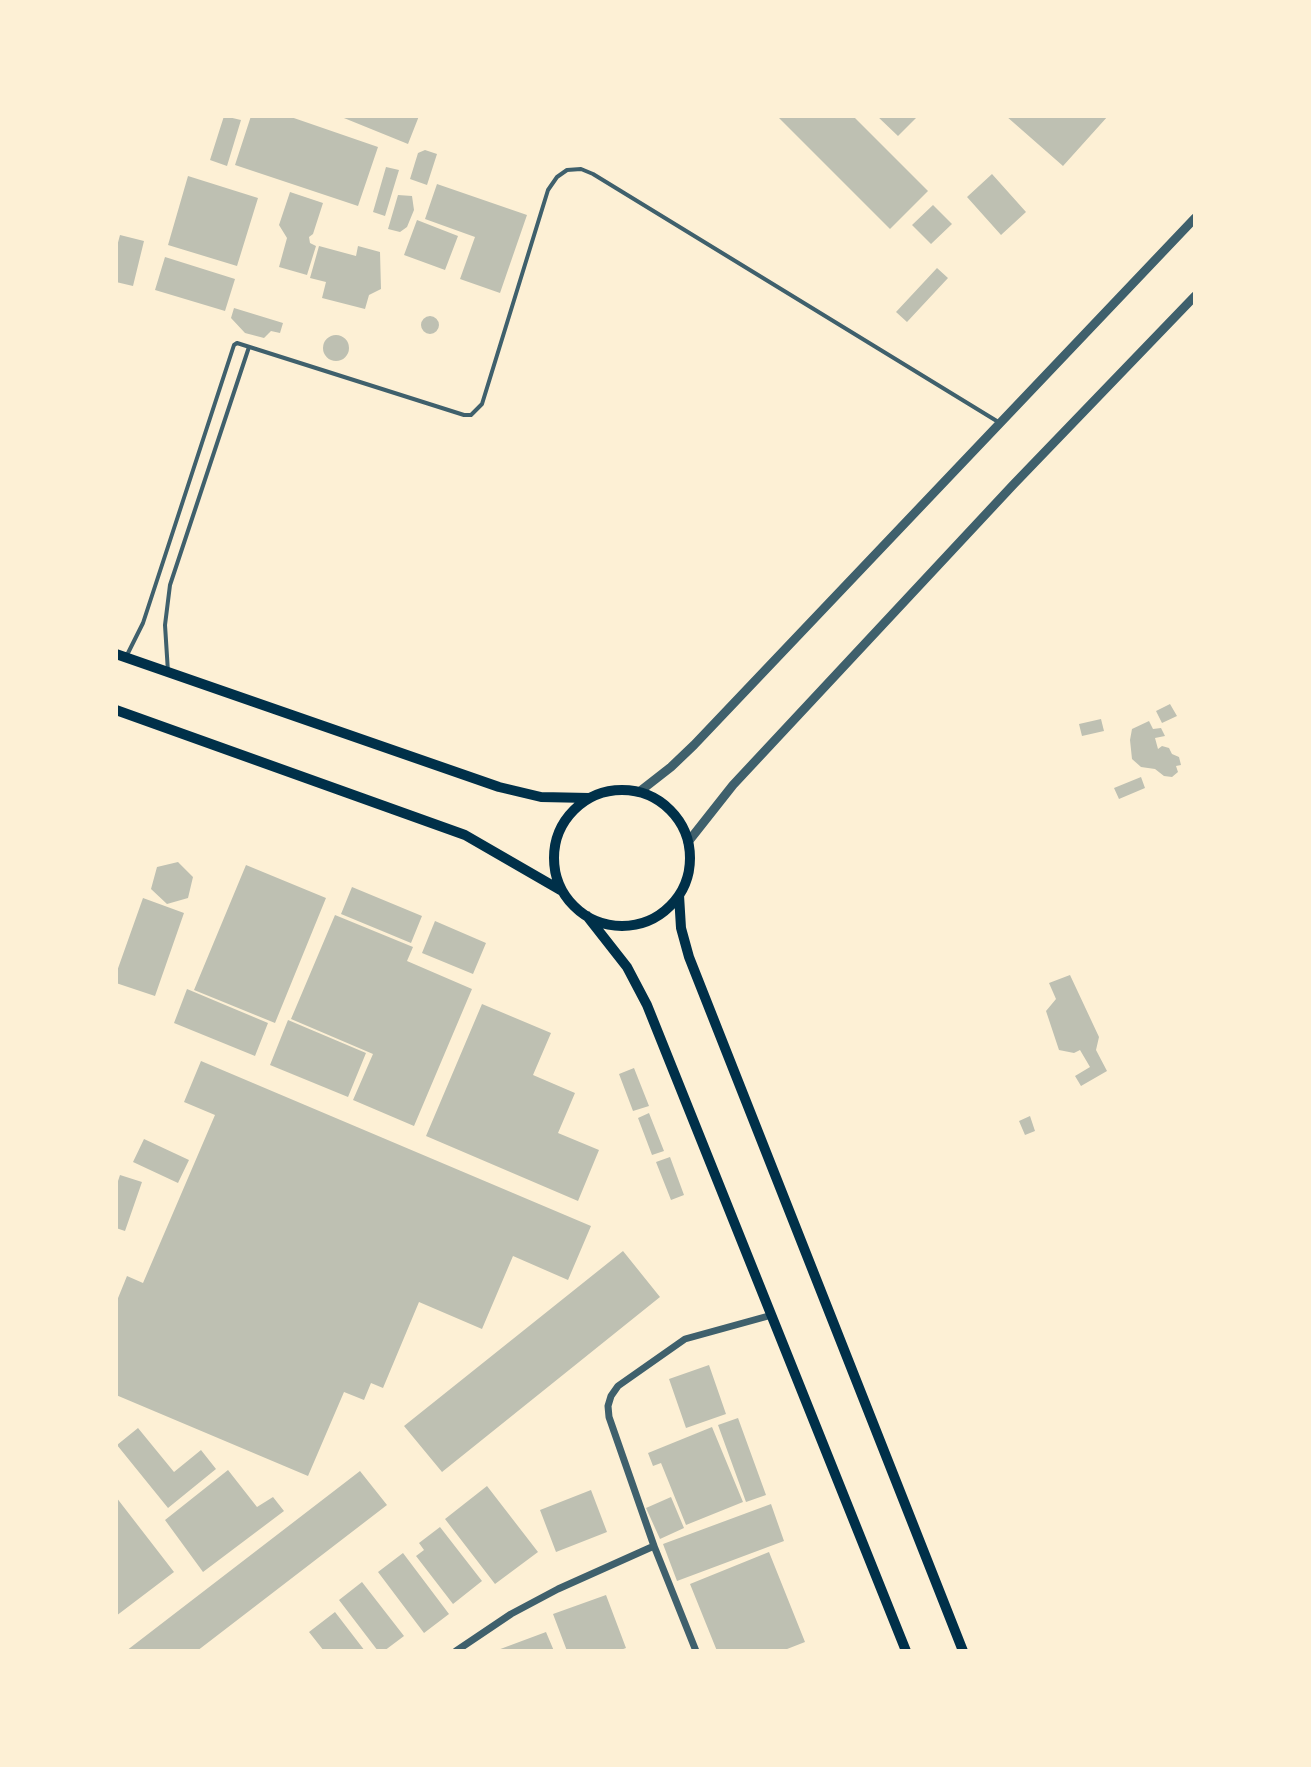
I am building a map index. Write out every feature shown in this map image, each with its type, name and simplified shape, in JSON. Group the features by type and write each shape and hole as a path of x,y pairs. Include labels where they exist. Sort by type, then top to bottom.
{"main road":[{"path":"121,656 499,787 541,797 589,798"},
{"path":"116,710 465,835 562,891"},
{"path":"587,916 607,924 627,925 647,921 665,910 679,895 690,859 688,842 678,819 661,802 639,792 621,790 589,798 572,811 560,829 554,849 555,870 562,891 587,916 627,967 647,1005 906,1651"},
{"path":"679,895 681,928 689,957 963,1651"}],"street":[{"path":"639,792 694,745 1195,218"},
{"path":"688,842 733,785 1195,296"},
{"path":"696,1651 654,1546 609,1417 608,1406 618,1386 685,1339 772,1315"},
{"path":"456,1651 511,1614 558,1589 654,1546"}],"lane":[{"path":"121,656 148,609 232,347 237,343 464,415 477,412 548,190 557,177 567,170 581,169 1000,423"},
{"path":"168,673 165,625 170,585 249,347"}],"building":[{"path":"224,116 241,120 227,166 210,160"},
{"path":"251,116 288,116 378,147 358,206 235,165"},
{"path":"339,116 419,116 408,144"},
{"path":"777,116 853,116 928,191 890,229"},
{"path":"877,116 918,116 898,136"},
{"path":"1006,116 1108,116 1063,166"},
{"path":"425,150 437,154 427,185 410,179 418,153"},
{"path":"386,167 399,170 385,216 373,212"},
{"path":"992,174 1026,212 1001,235 967,197"},
{"path":"188,176 258,198 237,266 168,245"},
{"path":"437,184 527,215 500,293 460,279 475,237 425,219"},
{"path":"290,192 323,203 313,234 309,237 310,243 316,246 307,275 279,267 287,238 279,225"},
{"path":"398,195 412,196 414,210 407,227 400,232 388,229"},
{"path":"933,205 952,224 931,244 912,225"},
{"path":"417,220 458,236 445,270 404,255"},
{"path":"120,235 144,241 133,286 116,282 116,250"},
{"path":"319,246 356,256 358,246 380,252 381,289 369,295 365,309 322,298 326,282 310,278"},
{"path":"165,257 235,279 225,311 155,290"},
{"path":"937,268 948,278 907,322 896,312"},
{"path":"234,308 283,323 280,333 271,331 264,338 245,333 231,318"},
{"path":"430,316 439,325 430,334 421,325"},
{"path":"336,335 345,339 349,348 345,357 336,361 327,357 323,348 327,339"},
{"path":"1170,704 1177,716 1162,723 1156,711"},
{"path":"1101,719 1104,731 1082,736 1079,724"},
{"path":"1149,721 1153,729 1161,728 1165,736 1155,738 1158,749 1162,746 1169,748 1172,754 1179,757 1181,765 1176,766 1178,772 1172,777 1141,767 1132,759 1132,729"},
{"path":"1141,777 1145,788 1119,799 1114,788"},
{"path":"178,862 193,877 188,898 167,904 151,889 157,867"},
{"path":"246,865 326,898 275,1023 194,990"},
{"path":"352,887 422,916 411,943 341,914"},
{"path":"143,898 184,913 155,996 116,983 116,974"},
{"path":"335,915 413,947 407,961 472,989 414,1126 353,1100 373,1054 291,1019"},
{"path":"435,921 486,943 473,974 422,953"},
{"path":"1070,975 1099,1037 1096,1050 1107,1071 1081,1086 1075,1076 1090,1067 1080,1050 1074,1053 1059,1050 1046,1011 1056,999 1049,983"},
{"path":"187,989 268,1023 255,1056 174,1023"},
{"path":"482,1004 551,1033 533,1075 575,1093 558,1133 599,1150 578,1201 426,1136"},
{"path":"288,1020 366,1053 348,1097 270,1065"},
{"path":"201,1061 591,1226 568,1280 513,1256 482,1329 419,1302 383,1388 371,1383 364,1400 344,1392 308,1476 116,1395 116,1303 127,1276 143,1283 215,1115 184,1102"},
{"path":"634,1068 649,1106 633,1111 619,1074"},
{"path":"649,1113 664,1151 652,1155 638,1118"},
{"path":"1030,1116 1035,1131 1025,1135 1019,1121"},
{"path":"144,1139 189,1160 178,1183 133,1162"},
{"path":"670,1157 684,1195 671,1200 656,1162"},
{"path":"120,1175 142,1182 125,1231 116,1228 116,1187"},
{"path":"623,1251 660,1297 442,1472 404,1426"},
{"path":"709,1365 726,1414 686,1428 669,1379"},
{"path":"738,1418 766,1495 746,1502 718,1425"},
{"path":"712,1427 743,1502 686,1525 661,1463 653,1466 648,1453"},
{"path":"138,1428 174,1472 201,1450 216,1469 168,1508 117,1445"},
{"path":"228,1470 257,1507 273,1497 284,1511 203,1572 165,1520"},
{"path":"360,1471 387,1505 197,1651 126,1651"},
{"path":"487,1486 538,1552 495,1584 445,1519"},
{"path":"591,1490 607,1532 556,1552 540,1510"},
{"path":"116,1497 174,1572 116,1616"},
{"path":"671,1497 684,1528 660,1539 646,1508"},
{"path":"771,1504 784,1541 677,1581 663,1544"},
{"path":"440,1527 482,1581 453,1604 416,1556 424,1550 419,1543"},
{"path":"769,1552 805,1642 782,1651 717,1651 690,1584"},
{"path":"403,1553 449,1614 424,1633 378,1572"},
{"path":"362,1582 404,1636 384,1651 378,1651 339,1600"},
{"path":"606,1595 626,1648 618,1651 567,1651 553,1614"},
{"path":"335,1612 365,1651 324,1651 309,1632"},
{"path":"546,1632 554,1651 495,1651"}]}
